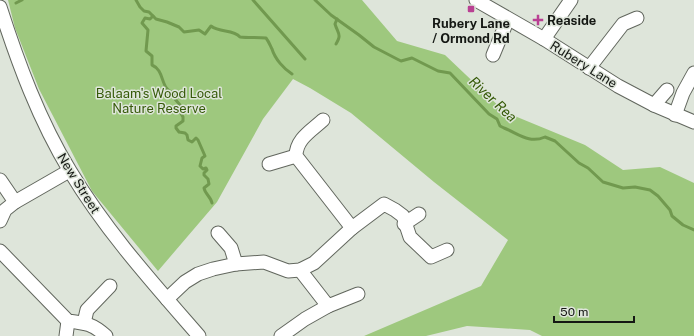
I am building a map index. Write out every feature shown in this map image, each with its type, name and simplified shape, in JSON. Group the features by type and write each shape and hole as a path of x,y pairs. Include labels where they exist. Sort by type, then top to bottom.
{"street":[{"name":"Rubery Lane","path":"476,0 544,39 618,86 675,115 694,122"},
{"path":"544,39 571,0"},
{"name":"New Street","path":"0,7 16,55 44,124 69,170 95,210 127,252 199,336"},
{"path":"493,55 508,18"},
{"path":"589,68 623,24 637,18"},
{"path":"675,115 683,93 694,73"},
{"path":"654,105 667,90"},
{"path":"323,120 301,139 296,148 296,156 352,228"},
{"path":"269,164 296,156"},
{"path":"0,221 5,210 14,202 69,170"},
{"path":"0,180 14,202"},
{"path":"167,299 185,282 198,274 213,268 236,264 264,262 288,271 300,270 314,263 352,228 384,204 403,216 404,224 410,237 431,258 447,250"},
{"path":"404,224 419,214"},
{"path":"218,232 231,248 236,264"},
{"path":"0,251 68,321 84,323 97,328 106,336"},
{"path":"300,270 328,306"},
{"path":"84,323 87,310 110,286"},
{"path":"281,336 305,319 328,306 358,294"},
{"path":"66,336 68,321"}],"green space":[{"name":"Balaam's Wood Local Nature Reserve","path":"8,0 362,0 397,41 445,55 505,112 585,145 623,170 660,167 694,183 694,336 542,336 530,330 467,326 426,336 364,336 481,286 508,240 434,182 351,113 293,79 263,119 217,202 158,271 92,191 39,89 15,28"}],"waterway":[{"path":"16,3 22,0"},
{"path":"136,0 144,11 149,12 156,19 179,27 184,32 199,30 205,34 211,26 218,30 234,33 240,37 266,38 273,53 283,67 292,74"},
{"path":"253,0 305,59"},
{"name":"River Rea","path":"315,0 331,15 374,47 401,61 412,58 438,71 450,73 489,114 497,119 500,126 529,139 539,139 545,137 555,141 603,182 623,188 635,187 650,190 658,196 670,210 672,216 683,225 694,230"},
{"path":"153,16 150,19 145,18 142,23 148,30 146,51 152,56 152,65 159,71 167,88 175,93 175,99 180,105 178,108 183,117 183,121 176,126 176,128 179,132 185,133 188,140 192,142 196,138 205,156 202,158 200,166 203,169 206,168 207,170 204,175 208,179 209,184 204,188 212,203"},
{"path":"336,44 339,36 335,24 337,19"}],"place":[{"name":"Rubery Lane / Ormond Rd","path":"471,9"},
{"name":"Reaside","path":"538,20"}]}
